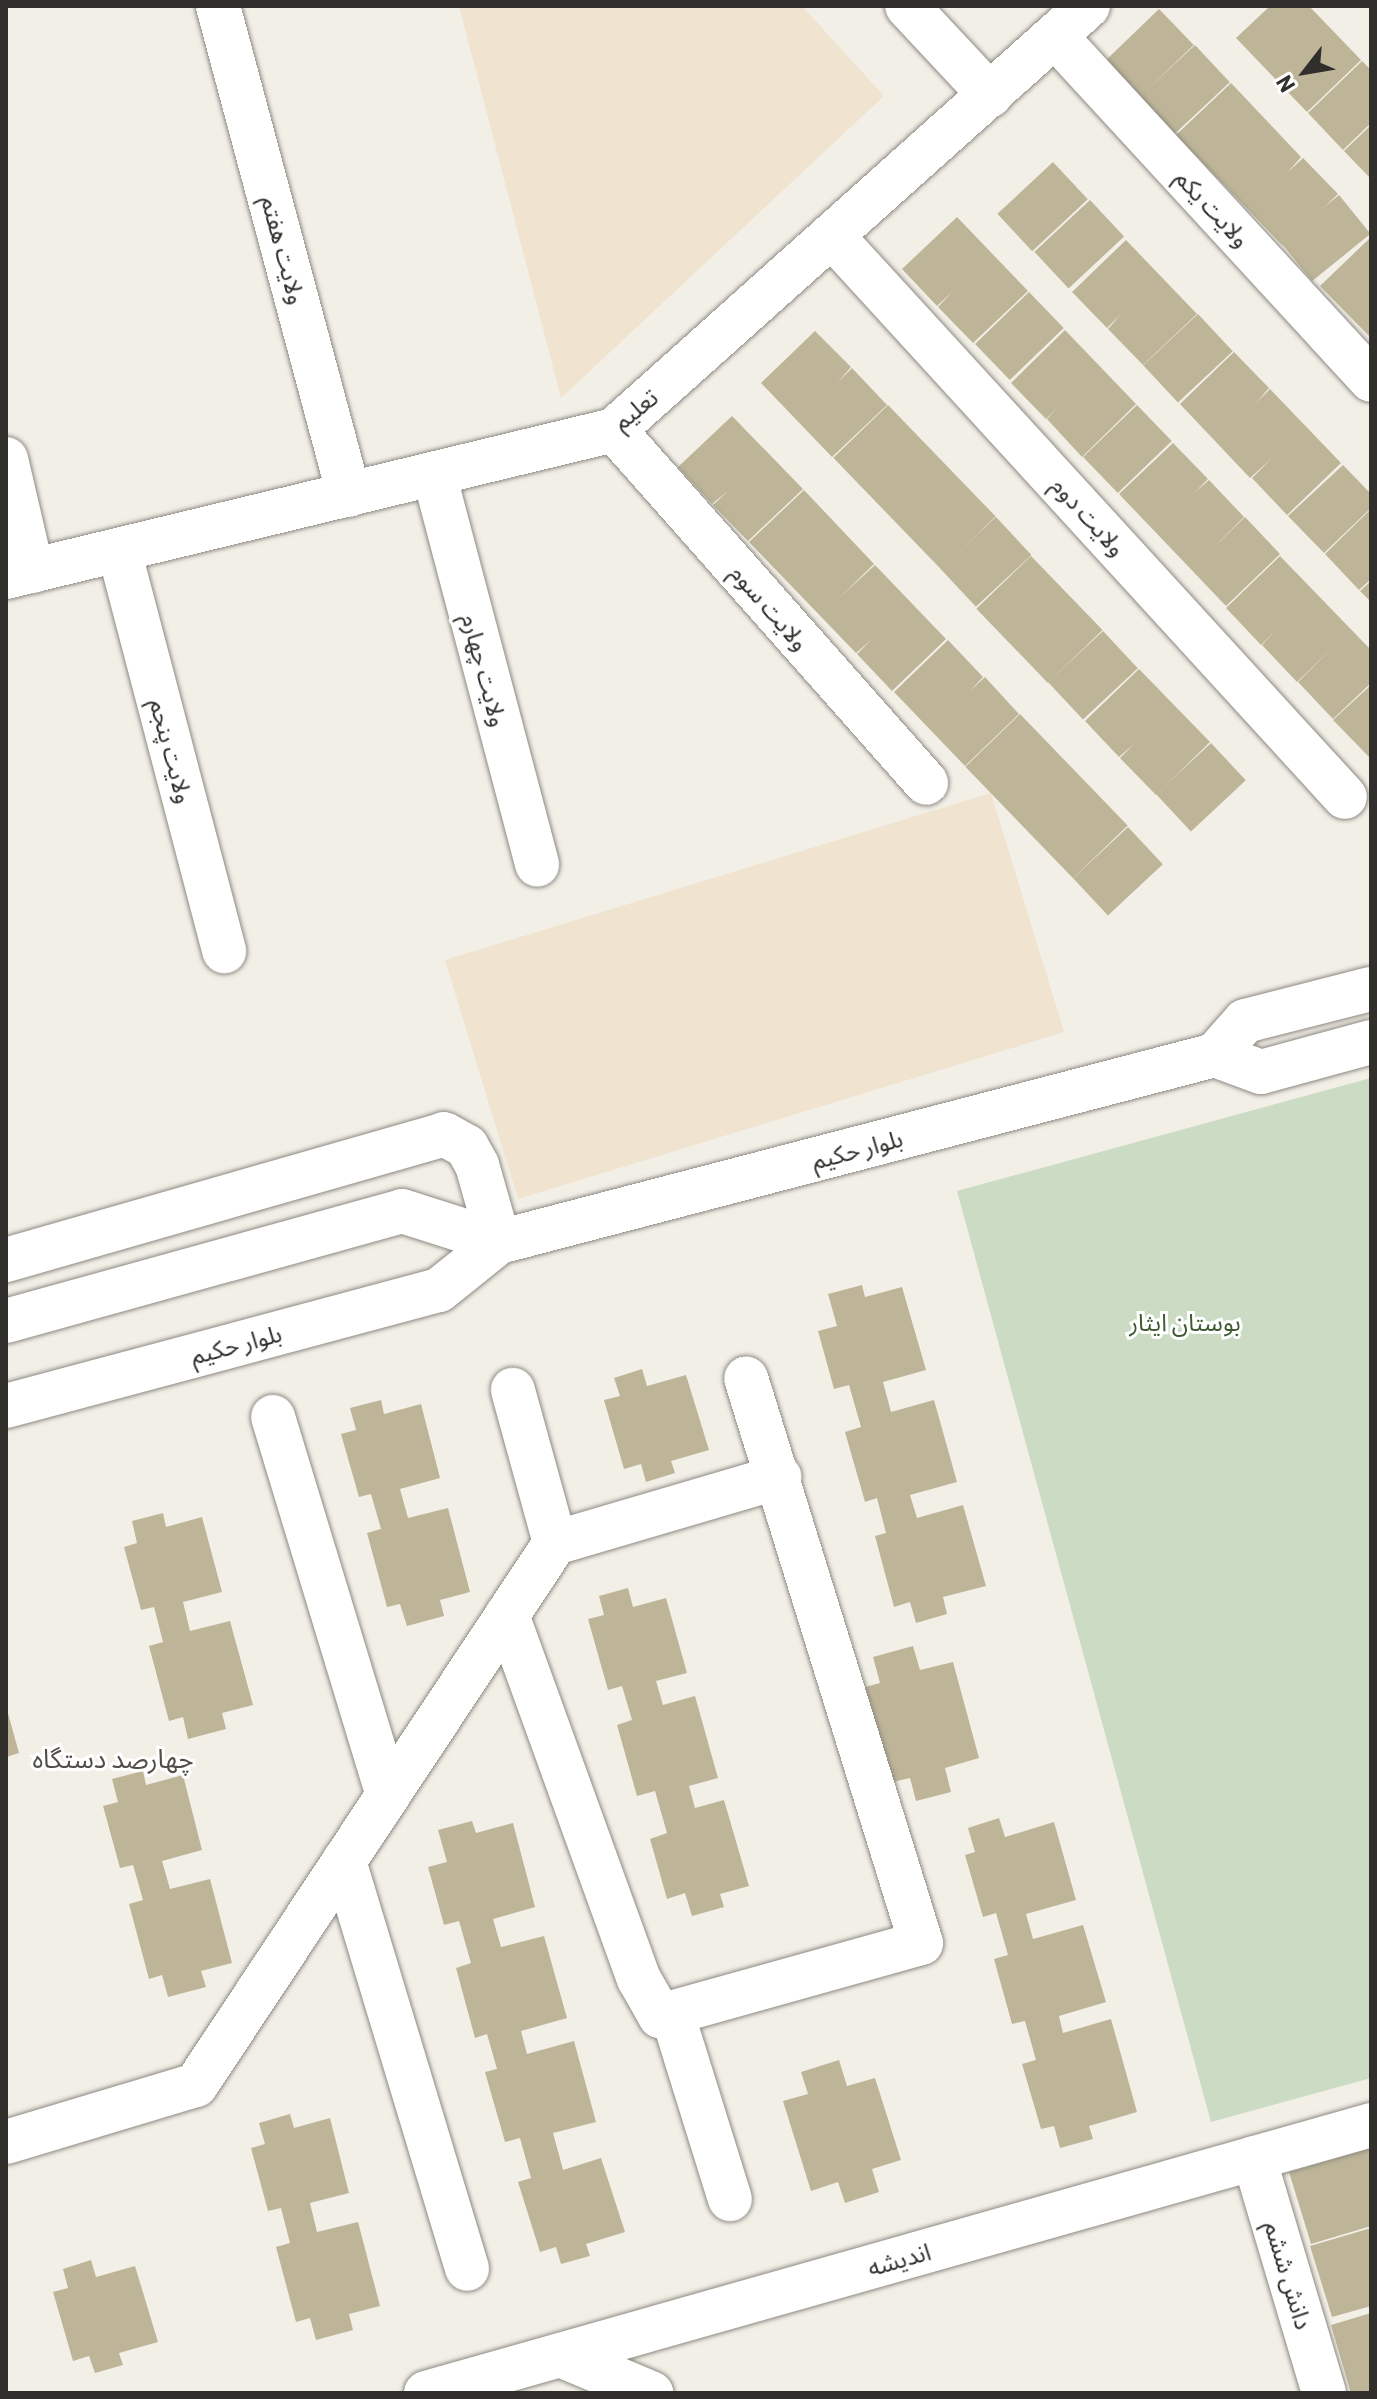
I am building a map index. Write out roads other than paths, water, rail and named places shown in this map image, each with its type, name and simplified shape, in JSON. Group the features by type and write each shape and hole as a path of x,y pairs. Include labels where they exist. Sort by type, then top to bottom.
{"street":[{"name":"ولایت هفتم","path":"218,6 349,495"},
{"path":"907,6 990,95"},
{"name":"تعلیم","path":"19,574 614,430 1088,6"},
{"name":"ولایت یکم","path":"1055,36 1371,380"},
{"name":"ولایت دوم","path":"832,236 1345,797"},
{"name":"ولایت سوم","path":"614,430 926,783"},
{"path":"6,459 19,574"},
{"name":"ولایت چهارم","path":"434,474 537,865"},
{"name":"ولایت پنجم","path":"119,550 224,951"},
{"path":"1371,989 1245,1021 1215,1055 1261,1072 1371,1042"},
{"name":"بلوار حکیم","path":"6,1406 439,1290 499,1242 1215,1055"},
{"path":"6,1260 444,1134 467,1147 477,1165 499,1242"},
{"path":"6,1321 402,1211 499,1242"},
{"path":"507,1615 639,1979 660,2016 921,1943 746,1378"},
{"path":"513,1390 555,1543"},
{"path":"273,1417 388,1795"},
{"path":"6,2142 196,2085 555,1543 779,1477"},
{"path":"344,1861 467,2269"},
{"path":"672,2013 730,2199"},
{"name":"اندیشه","path":"426,2393 1371,2125"},
{"name":"دانش ششم","path":"1254,2158 1324,2393"},
{"path":"560,2355 651,2393"}],"district":[{"name":"چهارصد دستگاه","path":"113,1758"}],"park label":[{"name":"بوستان ایثار","path":"1185,1322"}]}
